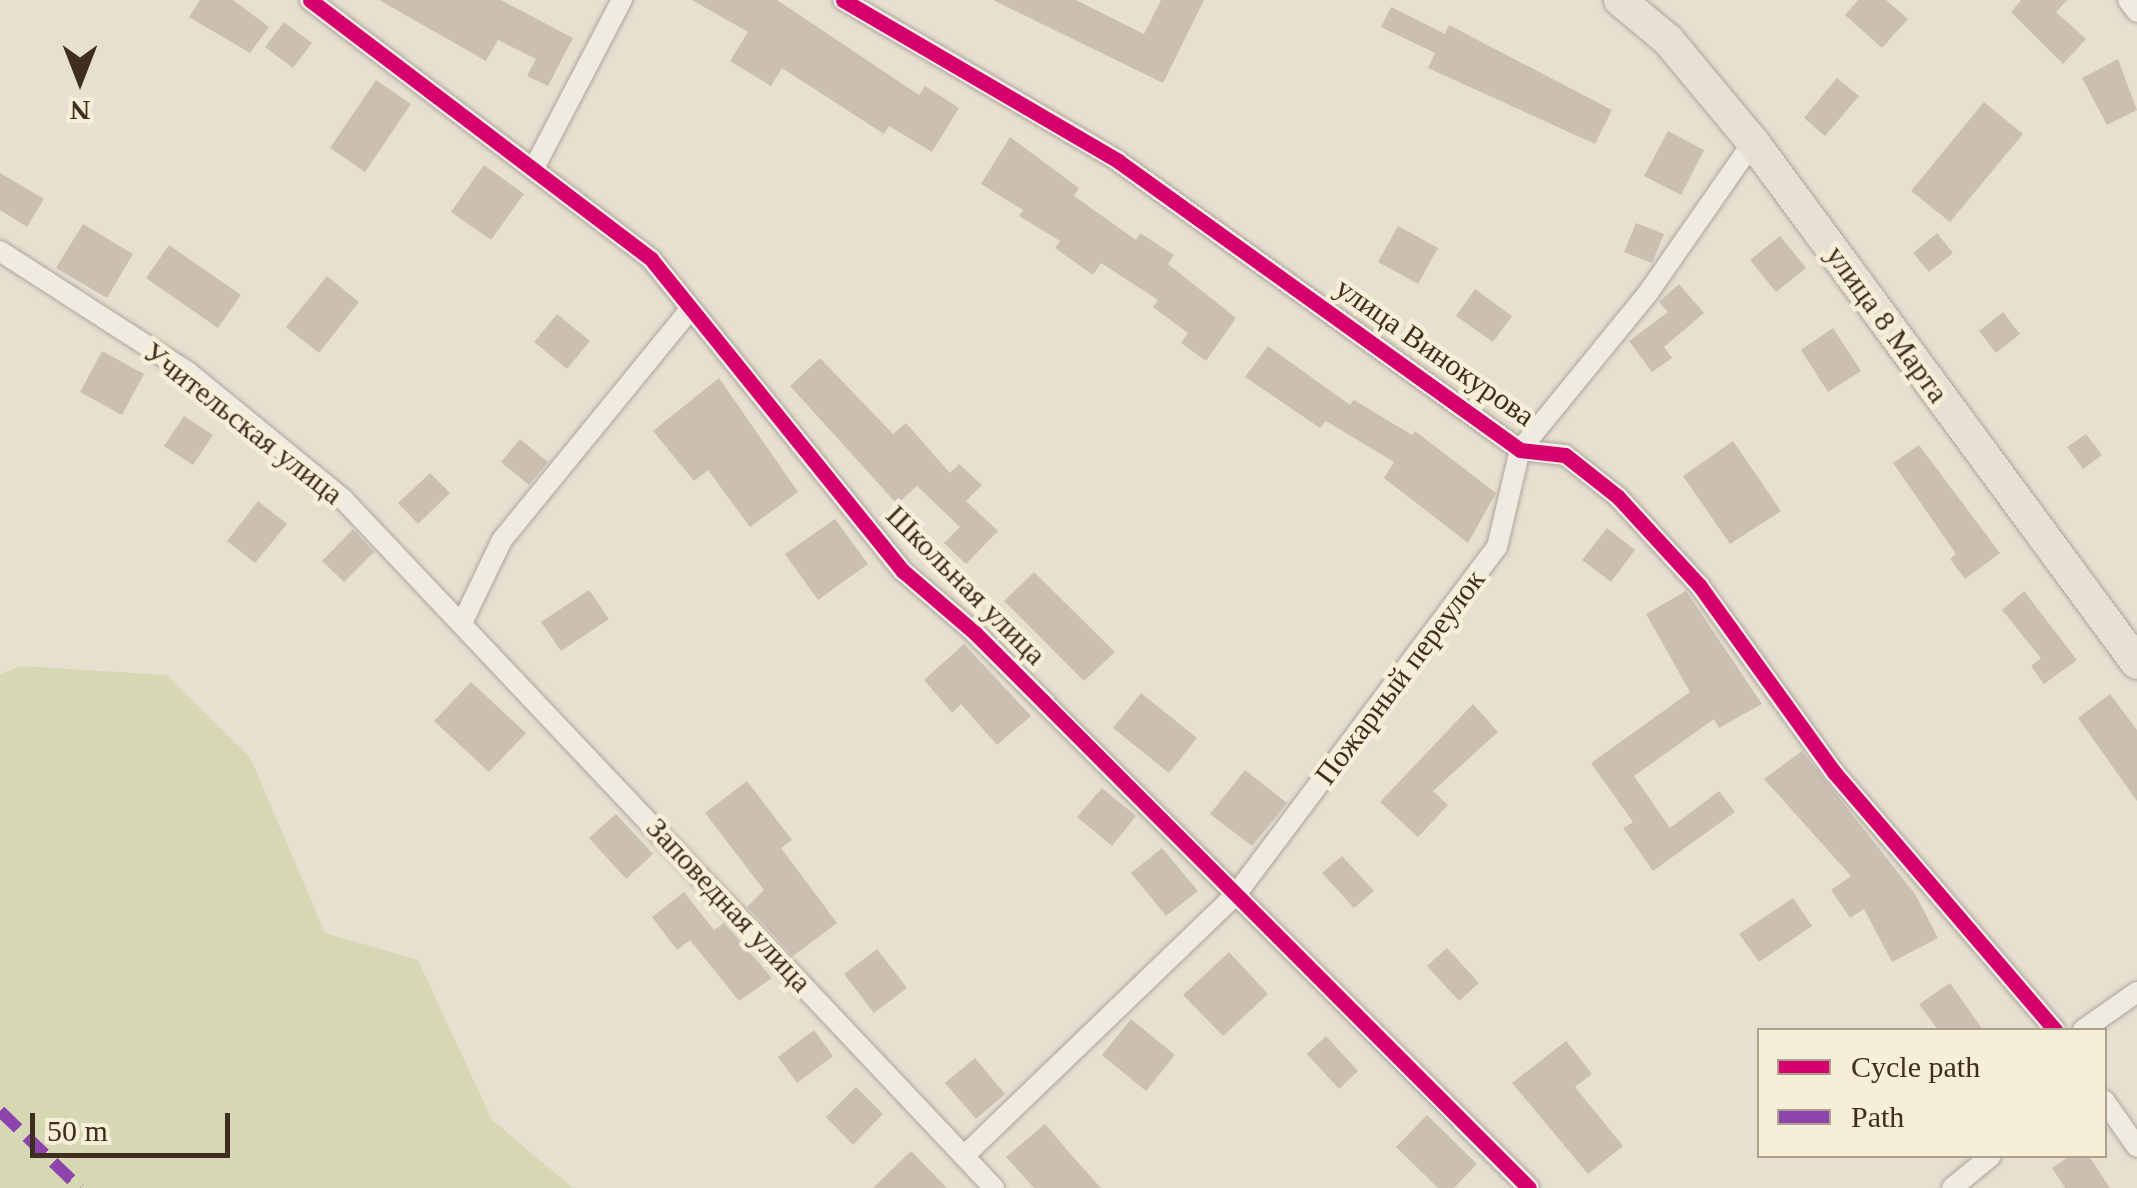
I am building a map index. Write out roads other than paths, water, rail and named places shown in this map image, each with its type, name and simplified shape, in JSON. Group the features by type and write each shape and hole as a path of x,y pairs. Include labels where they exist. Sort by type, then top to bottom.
{"main road":[{"name":"улица 8 Марта","path":"1624,1 1668,40 1753,142 2137,663"}],"street":[{"name":"Школьная улица","path":"310,0 651,259 903,570 1237,893 1528,1188"},
{"path":"534,168 622,0"},
{"name":"улица Винокурова","path":"843,0 1118,161 1520,450 1565,456 1659,541 1699,585 1834,772 2053,1028"},
{"path":"2128,0 2137,12"},
{"name":"Пожарный переулок","path":"965,1155 1237,893 1498,547 1520,450 1648,293 1753,142"},
{"name":"Учительская улица","path":"0,251 188,372 343,499 462,623"},
{"path":"462,623 502,540 690,311"},
{"name":"Заповедная улица","path":"462,623 994,1188"},
{"path":"2086,1028 2137,992"},
{"path":"2107,1104 2137,1148"},
{"path":"1952,1188 1989,1158"}]}
